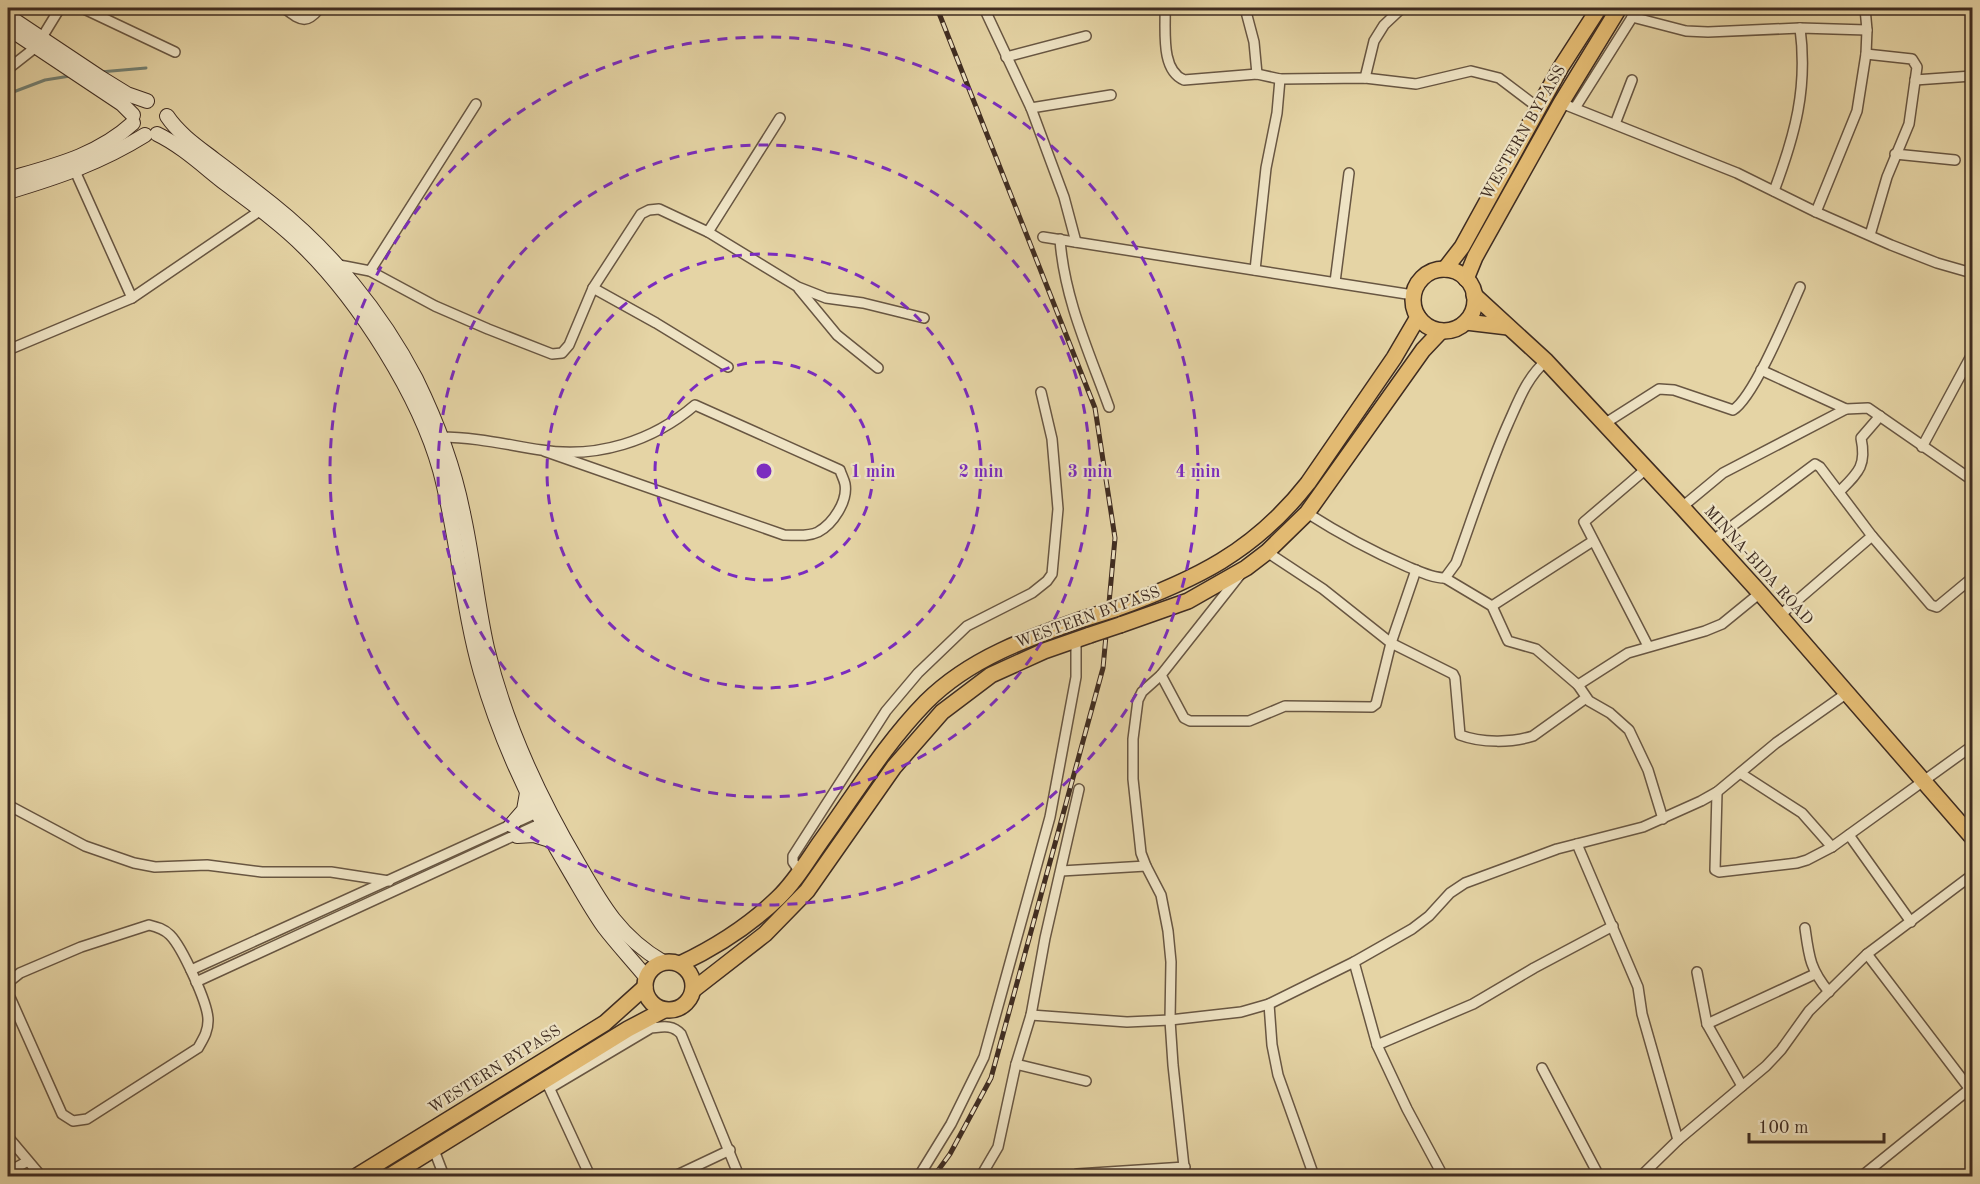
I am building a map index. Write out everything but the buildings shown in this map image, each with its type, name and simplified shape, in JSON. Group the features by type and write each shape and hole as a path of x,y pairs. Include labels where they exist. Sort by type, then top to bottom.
{"main road":[{"name":"WESTERN BYPASS","path":"1445,269 1462,247 1540,109 1561,67 1599,8"},
{"name":"WESTERN BYPASS","path":"1466,279 1475,257 1568,105 1619,8"},
{"path":"8,15 72,71 101,78 127,94 158,102 188,140 274,205 339,265 398,349 415,378 441,437 458,490 493,671 544,816 550,840 604,927 646,982 648,998 664,1010"},
{"path":"8,28 38,43 86,74 122,104 140,132 151,134 180,147 261,210 302,245 342,290 381,345 412,404 439,468 451,515 458,564 481,673 498,723 527,793 612,919 635,943 663,962"},
{"path":"8,179 88,154 112,140 133,119 136,107 147,101"},
{"path":"8,192 75,171 105,158 164,127 167,116"},
{"path":"1445,269 1460,274 1466,279 1474,295 1474,305 1466,322 1458,328 1441,331 1424,324 1413,306 1413,295 1421,279 1436,270 1445,269"},
{"name":"MINNA-BIDA ROAD","path":"1474,295 1546,361 1682,507 1760,593 1972,837"},
{"name":"WESTERN BYPASS","path":"680,964 714,947 755,919 779,897 800,872 889,744 927,701 957,676 986,657 1048,631 1115,609 1199,574 1237,553 1258,536 1294,501 1308,483 1394,358 1418,317"},
{"path":"1466,322 1508,327"},
{"name":"WESTERN BYPASS","path":"693,990 765,934 807,891 894,767 942,712 991,675 1044,651 1188,601 1246,568 1267,552 1307,513 1423,350 1441,331"},
{"path":"527,793 524,810 514,830 550,840"},
{"path":"390,1176 548,1084 628,1029 664,1010 675,1009 682,1005 688,1000 693,990 689,973 680,964 671,961 654,966 646,982"},
{"name":"WESTERN BYPASS","path":"357,1176 605,1023 646,982"}],"street":[{"path":"8,69 38,43 60,8"},
{"path":"82,8 175,52"},
{"path":"284,8 306,20 312,18 320,8"},
{"path":"984,8 1031,108 1064,197 1076,242"},
{"path":"1165,8 1167,54 1170,65 1178,77 1185,80 1257,74 1280,79 1365,78 1416,84 1472,71 1499,78 1540,109"},
{"path":"1245,8 1254,42 1257,74"},
{"path":"1365,78 1374,40 1384,25 1402,8"},
{"path":"1638,8 1568,105 1737,173 1815,212 1869,235 1937,263 1972,273"},
{"path":"1815,212 1857,111 1866,54 1865,8"},
{"path":"1632,17 1686,31 1800,27 1867,30"},
{"path":"1774,191 1791,144 1799,104 1804,53 1800,27"},
{"path":"1006,57 1086,36"},
{"path":"1866,54 1912,59 1917,67 1909,124 1895,154 1869,235"},
{"path":"1915,80 1972,76"},
{"path":"1255,270 1266,168 1277,113 1280,79"},
{"path":"1615,124 1632,80"},
{"path":"1031,108 1111,95"},
{"path":"370,271 476,104"},
{"path":"708,232 780,118"},
{"path":"1895,154 1955,160"},
{"path":"75,171 132,298"},
{"path":"1335,282 1349,173"},
{"path":"339,265 370,271 435,306 488,329 552,354 562,353 569,345 593,288 641,214 659,209 708,232 798,287 826,298 863,303 924,318"},
{"path":"8,350 132,298 261,210"},
{"path":"1043,237 1413,295"},
{"path":"1060,239 1062,267 1069,296 1109,406"},
{"path":"798,287 837,335 879,368"},
{"path":"1604,424 1659,389 1674,390 1733,410 1740,406 1761,370 1800,287"},
{"path":"593,288 728,367"},
{"path":"1922,447 1971,356"},
{"path":"1446,578 1456,563 1497,450 1519,400 1534,373 1546,361"},
{"path":"1761,370 1846,409"},
{"path":"800,872 793,862 794,856 886,711 918,673 967,626 1032,593 1052,574 1058,509 1052,439 1041,392"},
{"path":"441,437 464,437 544,451 572,452 613,448 644,438 678,420 696,405 840,470 846,486 842,504 833,519 818,532 800,536 784,535 544,451"},
{"path":"1682,507 1724,473 1846,409 1868,408 1972,480"},
{"path":"1839,492 1862,467 1864,453 1861,438 1880,416"},
{"path":"1712,541 1815,464 1820,467 1872,536 1934,607 1972,578"},
{"path":"1646,469 1584,522 1648,646"},
{"path":"1307,513 1362,547 1416,570 1446,578 1492,606 1508,641 1536,649 1578,685 1586,698 1610,713 1629,730 1648,770 1663,819"},
{"path":"1779,616 1872,536"},
{"path":"1492,606 1593,541"},
{"path":"1267,552 1323,590 1391,643 1453,674 1459,733 1464,736 1498,741 1524,739 1533,736 1586,698"},
{"path":"1075,1176 1077,1174 1185,1172 1173,1065 1170,1020 1171,962 1168,931 1161,895 1146,866 1140,845 1133,779 1133,739 1138,700 1142,692 1161,675 1246,568"},
{"path":"1161,675 1184,718 1190,721 1244,722 1285,706 1372,706 1376,704 1391,643 1416,570"},
{"path":"1578,685 1628,653 1722,624 1760,593"},
{"path":"919,1176 951,1124 984,1057 1050,817 1083,637"},
{"path":"1031,1015 1126,1022 1170,1020 1240,1012 1269,1004 1412,930 1429,916 1450,893 1465,883 1557,849 1644,827 1701,801 1717,792 1776,743 1847,693"},
{"path":"1717,792 1715,870 1719,872 1797,863 1832,847 1972,746"},
{"path":"1740,773 1802,813 1832,847"},
{"path":"981,1176 998,1147 1016,1064 1031,1015 1045,938 1079,789"},
{"path":"8,804 85,846 134,863 155,867 207,865 262,872 331,872 390,881"},
{"path":"196,982 544,816"},
{"path":"190,970 390,881 514,830"},
{"path":"1849,835 1911,922"},
{"path":"1577,843 1638,987 1642,1014 1678,1140"},
{"path":"1061,871 1146,866"},
{"path":"1641,1176 1678,1140 1781,1050 1809,1011 1867,954 1972,875"},
{"path":"149,925 159,927 171,936 196,982 208,1019 206,1034 198,1047 87,1119 73,1121 63,1114 9,995 10,981 20,974 81,947 149,925"},
{"path":"1377,1045 1473,1004 1534,968 1613,927"},
{"path":"1806,928 1808,954 1815,974 1829,992"},
{"path":"1862,1176 1972,1089 1867,954"},
{"path":"1354,962 1377,1045 1407,1109 1443,1176"},
{"path":"1697,972 1707,1024 1742,1086"},
{"path":"1707,1024 1815,974"},
{"path":"1269,1004 1272,1045 1278,1075 1314,1176"},
{"path":"590,1176 548,1084 651,1028 667,1026 676,1029 681,1034 739,1176"},
{"path":"1016,1064 1086,1081"},
{"path":"1542,1068 1599,1176"},
{"path":"8,1137 41,1176"},
{"path":"434,1150 444,1176"},
{"path":"675,1176 730,1150"},
{"path":"8,1158 11,1170 28,1161"}],"waterway":[{"path":"100,72 146,68"},
{"path":"8,94 45,80 70,76"}],"railway":[{"path":"934,1176 950,1154 991,1078 1103,668 1115,538 1095,408 937,8"}]}
